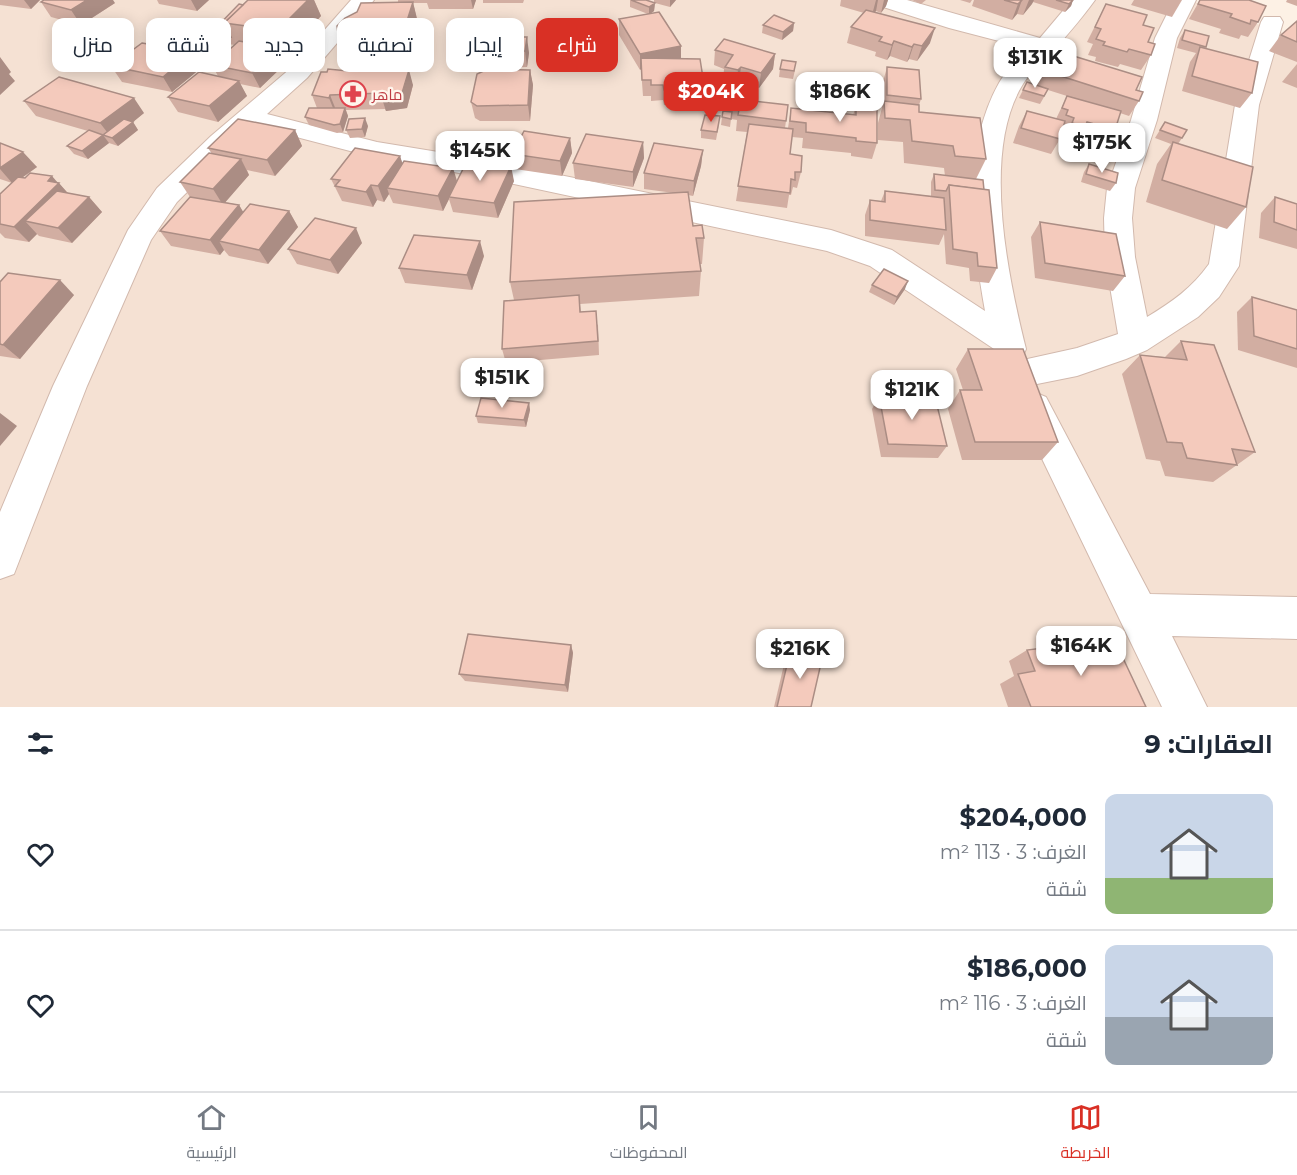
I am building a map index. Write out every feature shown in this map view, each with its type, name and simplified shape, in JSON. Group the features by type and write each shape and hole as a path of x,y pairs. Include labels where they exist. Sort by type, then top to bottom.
{"street":[{"path":"0,560 70,387 138,237 167,195 299,73 363,0"},
{"path":"885,0 957,23 1045,46"},
{"path":"1084,0 1011,84 991,135 987,201 998,306 1017,374 1185,707"},
{"path":"1135,341 1120,257 1118,218 1121,188 1144,120 1166,38 1185,0"},
{"path":"1017,374 1077,362 1135,341 1187,308 1208,289 1224,266 1247,105 1270,22"},
{"path":"249,117 377,150 481,168 831,241 881,258 1008,342"},
{"path":"1139,615 1297,618"}],"shaded area":[{"path":"0,0 1189,0 1297,38 1297,707 0,707"}],"building":[{"path":"44,0 87,0 71,10 41,2"},
{"path":"248,0 308,0 290,18 243,18 243,25 231,24 229,18"},
{"path":"631,0 646,0 655,3 649,7"},
{"path":"1004,0 1022,0 1018,4"},
{"path":"1056,0 1073,0 1069,4"},
{"path":"1200,0 1249,0 1266,6 1258,22 1251,20 1250,24 1230,17 1232,14 1198,4"},
{"path":"413,2 408,18 345,18 357,12 361,3"},
{"path":"239,4 243,5 229,18 225,18"},
{"path":"1106,4 1147,15 1143,25 1154,28 1148,42 1155,44 1151,55 1129,49 1127,52 1103,45 1105,42 1096,39 1101,29 1095,27"},
{"path":"866,10 935,28 922,46 914,44 912,47 894,41 892,45 879,41 882,37 851,27"},
{"path":"659,12 681,46 640,54 619,19"},
{"path":"774,15 794,23 783,32 763,25"},
{"path":"1297,21 1297,42 1281,35"},
{"path":"1185,30 1209,36 1206,47 1182,40"},
{"path":"524,37 527,37 525,51"},
{"path":"724,39 775,54 761,73 741,67 738,70 725,67 733,55 715,50"},
{"path":"239,41 243,42 243,71 231,69 231,48"},
{"path":"142,43 146,44 146,72 169,72 163,77 134,71 134,49"},
{"path":"1200,47 1258,62 1252,93 1192,76"},
{"path":"1054,50 1142,77 1136,90 1143,92 1139,101 1042,70"},
{"path":"641,58 700,59 703,78 680,78 682,89 664,90 663,85 651,85 651,80 642,80"},
{"path":"782,60 796,62 794,71 780,69"},
{"path":"887,67 919,70 921,99 887,95"},
{"path":"328,69 337,70 337,72 408,72 402,93 381,96 382,93 330,95 329,98 312,95 321,72 327,72"},
{"path":"530,70 528,105 477,106 471,102 477,74"},
{"path":"199,72 239,81 209,106 168,97"},
{"path":"59,77 134,98 100,123 24,101"},
{"path":"733,80 751,81 748,100 730,98"},
{"path":"1027,82 1048,89 1044,96 1023,90"},
{"path":"1067,96 1121,111 1115,130 1087,122 1085,127 1072,123 1074,118 1066,115 1068,110 1062,108"},
{"path":"729,98 788,105 786,121 738,115 740,104 728,103"},
{"path":"884,101 919,105 919,112 980,118 986,159 955,156 953,146 912,141 910,120 885,118"},
{"path":"805,106 815,107 815,111 805,110"},
{"path":"856,106 877,109 877,143 806,132 806,123 790,121 791,108 856,115"},
{"path":"309,108 345,108 340,124 334,125 305,117"},
{"path":"723,111 732,112 731,119 722,117"},
{"path":"1027,111 1065,121 1060,139 1021,128"},
{"path":"705,115 720,116 717,132 701,130"},
{"path":"365,118 362,129 346,130 349,119"},
{"path":"124,119 133,122 112,138 103,135"},
{"path":"238,119 295,130 267,160 208,148"},
{"path":"1165,122 1187,130 1182,138 1160,130"},
{"path":"749,124 793,129 790,154 802,156 801,172 795,172 795,180 791,179 790,193 738,186"},
{"path":"89,130 103,135 82,151 67,146"},
{"path":"524,131 570,138 560,161 512,154"},
{"path":"586,134 643,142 633,172 573,163"},
{"path":"1173,142 1253,167 1246,207 1162,180"},
{"path":"0,143 23,152 0,168"},
{"path":"654,143 703,150 694,181 644,173"},
{"path":"355,148 400,156 378,186 371,185 366,192 335,186 340,180 331,179"},
{"path":"209,153 241,159 213,189 180,182"},
{"path":"404,161 453,168 438,196 387,188"},
{"path":"467,161 511,166 494,203 449,197"},
{"path":"1089,164 1118,173 1116,183 1086,174"},
{"path":"30,173 52,176 48,181 59,183 14,227 0,224 0,194 18,177 25,178"},
{"path":"934,174 983,180 984,190 949,185 946,191 935,190"},
{"path":"949,185 989,190 997,268 978,266 977,253 953,249"},
{"path":"57,191 89,197 58,228 25,221"},
{"path":"885,191 944,198 946,230 870,220 870,200 885,202"},
{"path":"688,192 693,226 702,225 704,238 696,238 701,271 510,282 514,202"},
{"path":"190,197 239,205 210,240 160,231"},
{"path":"1275,197 1297,204 1297,230 1274,222"},
{"path":"250,204 289,211 259,250 219,241"},
{"path":"315,218 356,228 330,260 288,249"},
{"path":"1040,222 1116,234 1125,276 1045,263"},
{"path":"414,235 480,241 467,275 399,268"},
{"path":"884,269 908,281 897,297 872,285"},
{"path":"8,273 60,280 3,345 0,344 0,282"},
{"path":"579,295 580,312 596,311 598,341 502,349 504,301"},
{"path":"1252,297 1297,310 1297,349 1254,336"},
{"path":"1181,341 1214,345 1255,452 1232,449 1237,465 1187,458 1182,443 1167,442 1140,355 1187,360"},
{"path":"968,349 1023,349 1058,442 975,442 960,390 982,390"},
{"path":"879,396 935,397 947,446 888,444"},
{"path":"481,398 529,403 524,420 476,416"},
{"path":"468,634 571,645 565,685 459,674"},
{"path":"1114,639 1146,707 1031,707 1018,674 1035,671 1027,650"},
{"path":"791,648 822,659 811,707 777,707"}],"place":[{"name":"ماهر","path":"353,94"}]}
